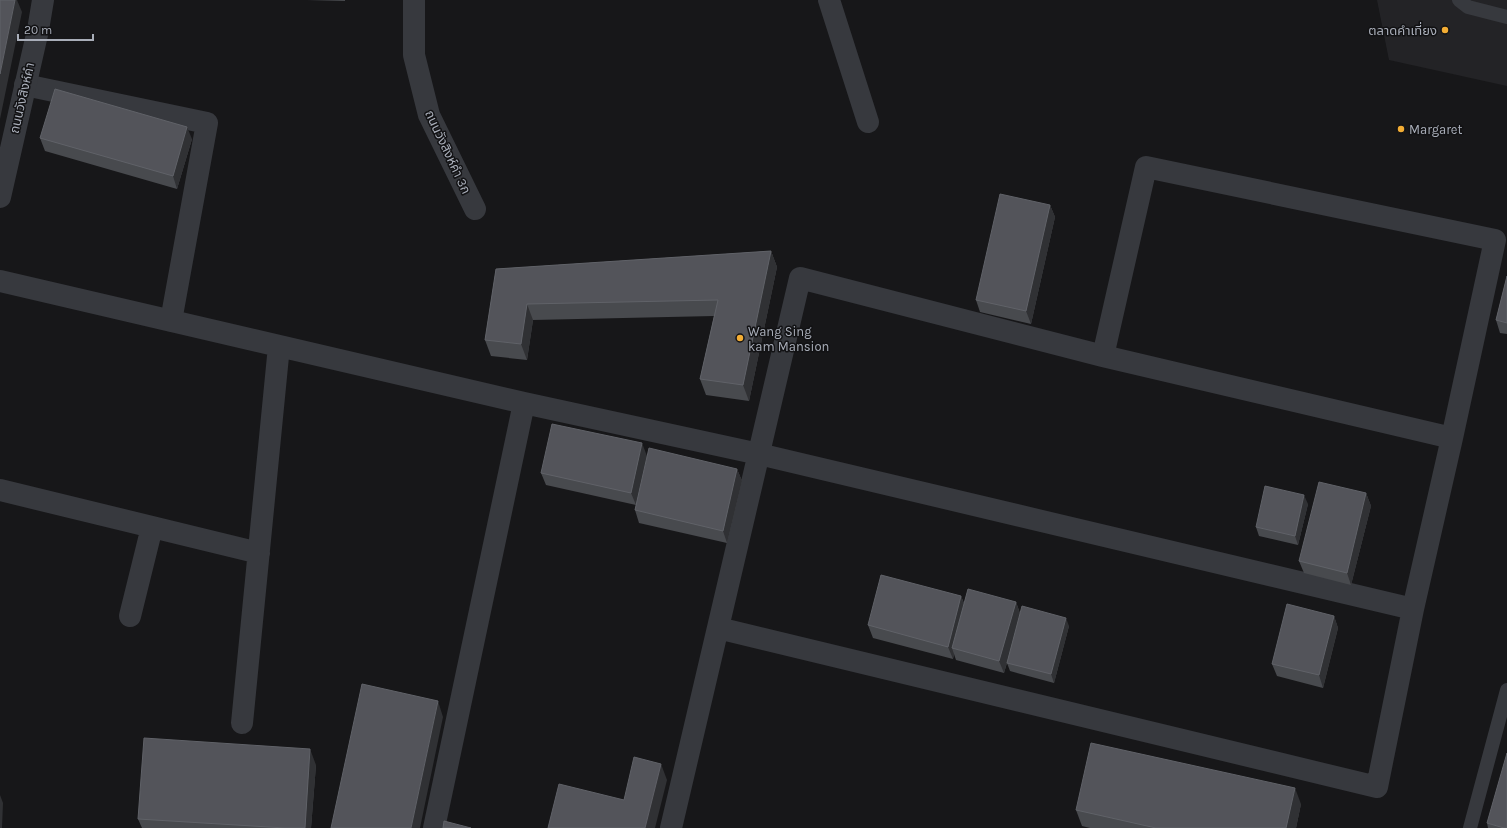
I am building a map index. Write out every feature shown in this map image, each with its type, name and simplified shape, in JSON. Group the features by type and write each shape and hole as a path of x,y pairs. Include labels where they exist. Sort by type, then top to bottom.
{"street":[{"name":"ถนนวังสิงห์คำ","path":"1,188 38,30 43,0"},
{"name":"ถนนวังสิงห์คำ 3ก","path":"414,0 414,55 429,115 475,209"},
{"path":"829,0 868,122"},
{"path":"25,85 207,123 171,321"},
{"path":"718,628 1377,787 1413,609 1495,240 1146,167 1103,356"},
{"path":"671,828 800,278 1103,356 1452,438"},
{"path":"0,281 524,403 759,454 1413,609"},
{"path":"242,723 279,346"},
{"path":"434,828 524,403"},
{"path":"0,490 259,553"},
{"path":"130,616 152,527"}],"lane":[{"path":"1459,0 1468,7 1507,17"},
{"path":"1470,828 1507,690"}],"shaded area":[{"name":"ตลาดคำเที่ยง","path":"1377,0 1507,0 1507,86 1389,60"}],"building":[{"path":"0,0 15,0 0,74"},
{"path":"55,89 187,127 173,176 40,138"},
{"path":"1000,194 1050,205 1026,311 976,300"},
{"name":"Wang Sing kam Mansion","path":"771,251 743,385 700,379 718,300 527,304 521,344 485,340 496,269"},
{"path":"1507,276 1507,323 1496,320"},
{"path":"552,424 642,443 631,493 541,473"},
{"path":"649,448 737,469 723,531 635,510"},
{"path":"1319,482 1366,493 1347,573 1299,561"},
{"path":"1265,486 1304,495 1295,536 1256,527"},
{"path":"881,575 961,596 948,647 868,625"},
{"path":"968,589 1016,602 999,661 952,648"},
{"path":"1287,604 1334,616 1319,675 1272,664"},
{"path":"1022,606 1066,618 1051,674 1007,663"},
{"path":"362,684 438,701 411,828 331,828"},
{"path":"144,738 310,749 305,828 138,819"},
{"path":"1091,743 1295,788 1286,828 1156,828 1076,810"},
{"path":"1507,753 1507,828 1504,828 1487,823"},
{"path":"634,757 661,764 645,828 548,828 559,784 624,800"},
{"path":"444,821 471,828 443,828"}],"place":[{"name":"ตลาดคำเที่ยง","path":"1445,30"},
{"name":"Margaret","path":"1401,129"},
{"name":"Wang Sing kam Mansion","path":"740,338"}]}
